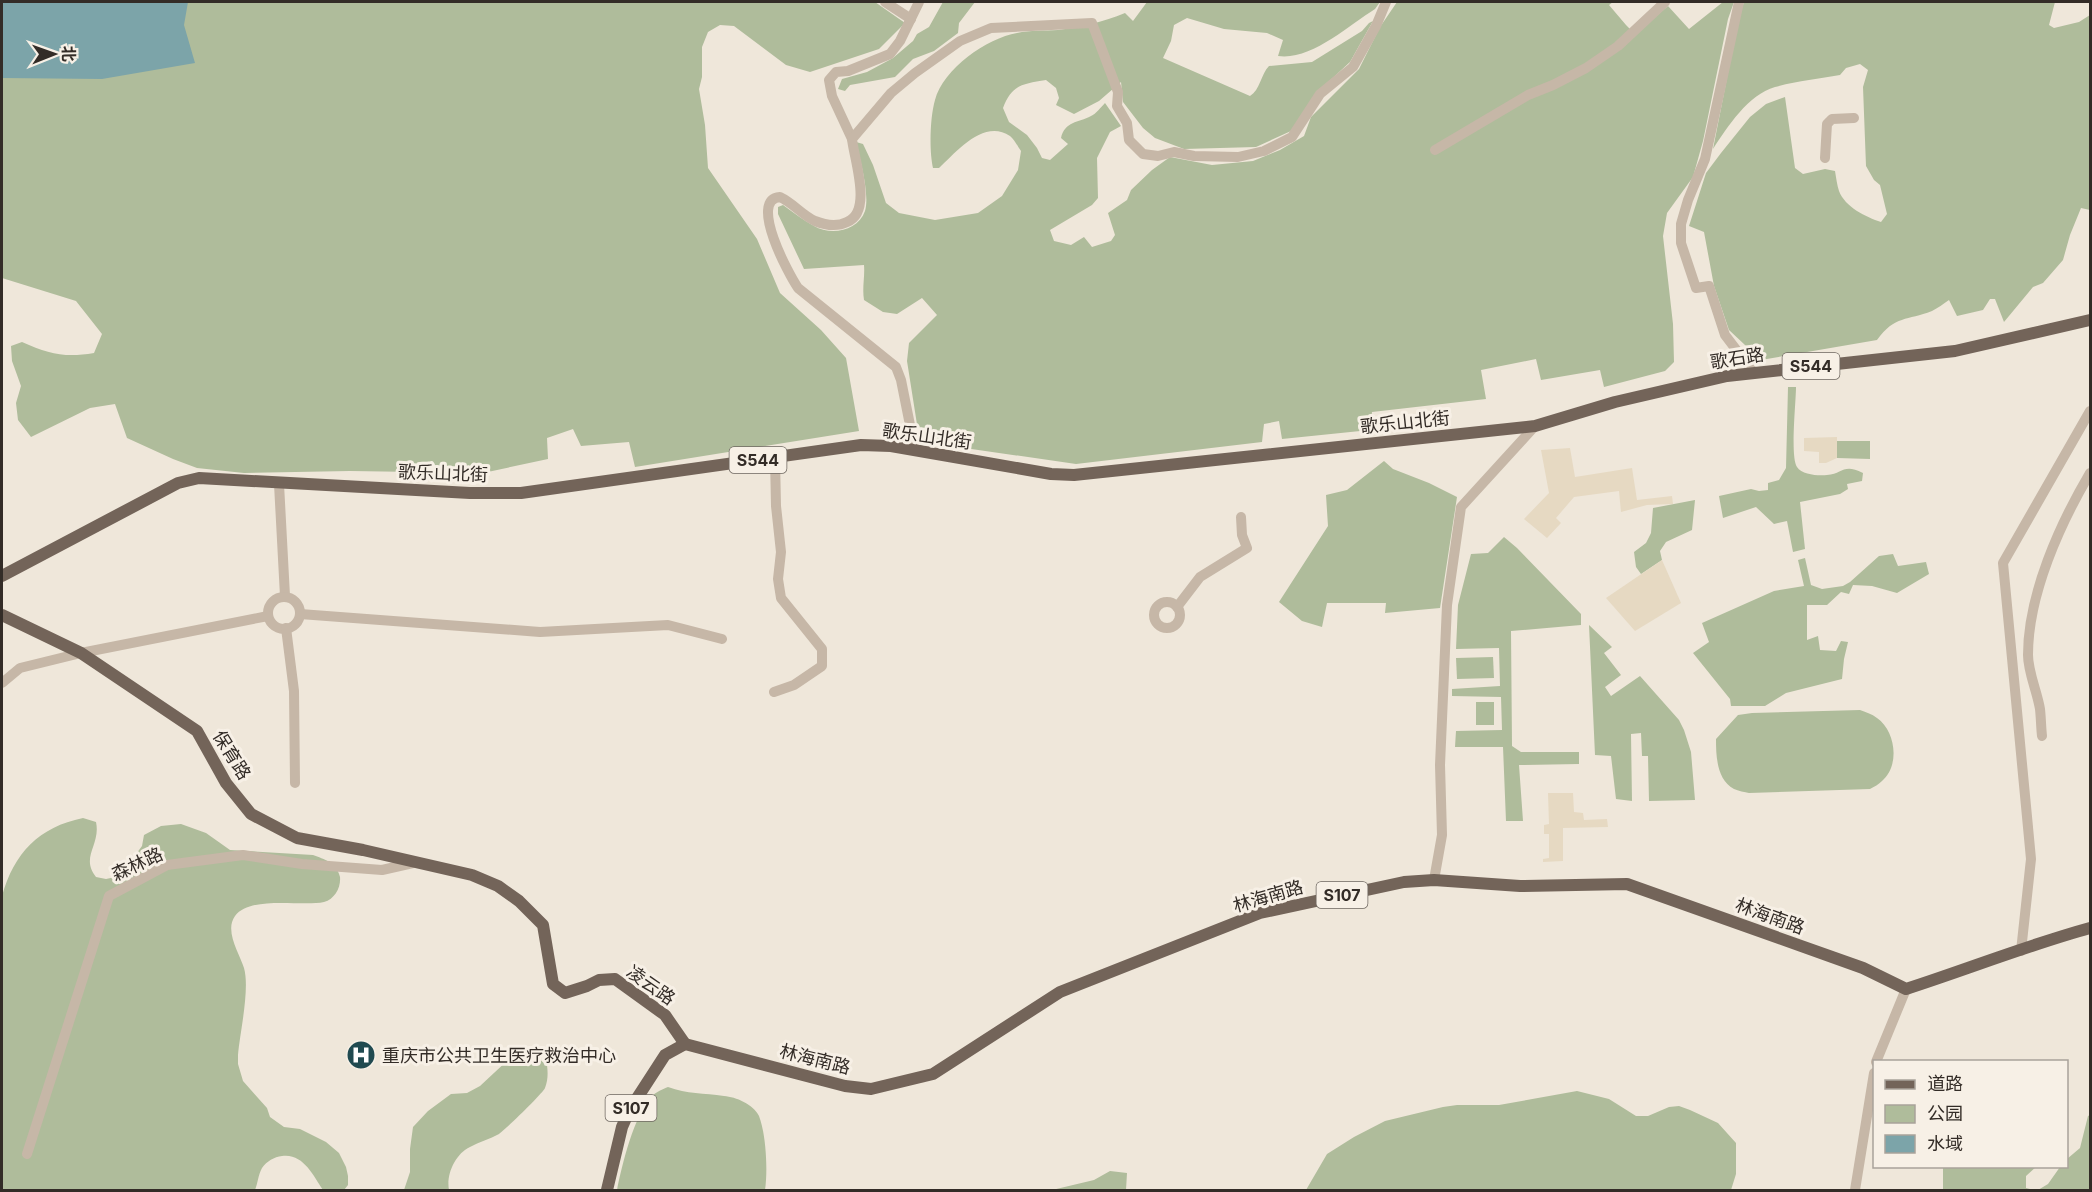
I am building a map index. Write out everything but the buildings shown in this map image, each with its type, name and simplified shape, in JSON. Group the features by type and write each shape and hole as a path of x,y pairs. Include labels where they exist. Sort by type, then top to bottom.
{"main road":[{"name":"歌石路","path":"1534,426 1616,402 1726,376 1955,351 2091,320"},
{"name":"歌乐山北街","path":"2,576 178,483 199,478 470,493 521,493 861,446 891,446 1051,474 1074,475 1534,426"},
{"name":"保育路","path":"2,615 81,653 196,731 226,783 251,814 297,838 363,850 413,863"},
{"name":"凌云路","path":"413,863 472,875 498,886 519,901 543,925 553,984 565,993 599,980 615,980 665,1015 685,1044"},
{"name":"林海南路","path":"685,1044 845,1086 871,1089 933,1074 1060,992 1260,914 1404,882 1434,880 1520,886 1627,884 1863,968 1906,989"},
{"path":"1906,989 2021,951 2052,938 2091,928"},
{"name":"S107","path":"607,1191 622,1127 630,1109 665,1055 685,1044"}],"street":[{"path":"885,2 911,19"},
{"path":"915,450 901,380 896,367 798,288 789,274 769,224 767,209 770,201 780,197 813,220 827,225 837,225 852,220 860,206 858,169 852,139 832,96 829,80 836,72 848,71 890,54 900,41 919,2"},
{"path":"852,139 891,93 960,41 991,28 1092,23 1118,92 1117,106 1127,123 1129,140 1143,154 1158,156 1174,152 1194,156 1238,157 1264,151 1292,137 1320,94 1353,67 1376,26 1386,2"},
{"path":"1435,150 1528,95 1586,68 1618,46 1665,2"},
{"path":"1739,2 1705,159 1681,224 1681,243 1696,288 1709,286 1725,335 1754,373"},
{"path":"1825,158 1827,124 1832,119 1854,118"},
{"path":"2021,951 2031,859 2003,564 2091,411"},
{"path":"1434,880 1442,835 1440,765 1447,605 1461,507 1534,426"},
{"path":"774,692 794,685 822,666 822,650 781,598 778,579 781,552 776,506 775,458"},
{"path":"2042,736 2040,710 2028,656 2033,610 2056,542 2074,501 2091,473"},
{"path":"279,484 285,596"},
{"path":"1177,607 1200,577 1247,548 1242,535 1241,516"},
{"path":"285,596 296,602 300,614 294,626 286,628 274,625 268,616 268,610 273,601 285,596"},
{"path":"300,614 540,632 668,625 722,639"},
{"path":"2,683 20,668 81,653 268,616"},
{"path":"286,628 294,691 295,783"},
{"name":"森林路","path":"27,1154 109,896 167,865 243,855 302,864 382,870 413,863"},
{"path":"1877,1060 1906,989"},
{"path":"1856,1191 1873,1085"}],"green space":[{"path":"2,2 875,2 905,23 879,49 810,72 786,65 734,26 720,25 708,32 702,47 702,77 699,89 705,125 708,168 757,239 780,293 821,330 846,358 859,431 635,467 629,442 581,446 573,429 547,438 548,459 483,473 350,471 244,473 197,468 127,438 115,404 90,408 31,437 18,420 16,403 21,386 12,361 11,346 22,342 57,354 94,353 102,334 76,301 2,278"},
{"path":"943,2 975,2 959,23 958,33 934,51 913,59 895,77 850,85 845,91 838,89 842,79 867,72 893,58 913,41 917,34 929,27"},
{"path":"1147,2 1380,2 1375,9 1328,41 1316,48 1290,56 1278,56 1283,40 1267,33 1224,29 1187,18 1174,25 1171,41 1163,58 1250,96 1256,90 1269,66 1312,62 1362,31 1373,21 1350,62 1324,86 1291,131 1256,147 1184,149 1155,138 1143,128 1123,102 1121,82 1099,101 1074,114 1056,105 1059,98 1056,88 1046,80 1019,86 1010,94 1003,108 1009,122 1027,135 1042,158 1050,160 1068,144 1061,138 1069,125 1093,115 1105,103 1121,126 1110,132 1097,158 1098,198 1092,205 1050,230 1054,241 1071,245 1084,237 1092,247 1111,241 1115,235 1108,213 1127,200 1131,190 1170,157 1212,165 1253,161 1280,150 1304,136 1311,117 1359,69 1380,27 1397,2 1613,2 1609,5 1635,34 1668,6 1689,29 1723,2 1734,2 1728,19 1703,141 1693,177 1667,213 1663,236 1673,324 1674,362 1665,371 1604,387 1600,370 1541,380 1536,359 1481,370 1486,399 1372,412 1370,430 1282,439 1279,421 1264,424 1262,442 1076,464 923,442 919,437 907,361 909,343 937,315 922,298 897,314 883,312 864,300 864,265 804,269 778,214 778,207 783,205 814,226 828,231 843,230 856,223 865,211 866,196 856,142 863,144 886,203 899,213 935,220 978,213 1002,196 1018,170 1021,151 1010,136 990,131 971,139 939,168 933,168 932,115 935,100 947,77 980,48 1005,36 1027,31 1076,27 1125,13 1133,21"},
{"path":"1744,2 2055,2 2049,25 2054,28 2079,22 2090,15 2090,210 2081,208 2063,260 2043,283 2033,287 2004,322 1995,299 1990,299 1983,310 1957,316 1949,300 1932,311 1896,322 1877,340 1761,360 1729,330 1714,286 1704,232 1689,226 1706,173 1750,117 1766,104 1785,97 1795,168 1803,174 1825,169 1835,171 1839,191 1851,207 1881,222 1887,214 1880,185 1874,180 1866,166 1863,87 1868,70 1860,64 1846,68 1840,75 1791,83 1765,91 1739,112 1713,149"},
{"path":"1788,387 1796,387 1794,452 1799,470 1815,475 1832,474 1847,469 1863,473 1862,481 1847,484 1848,489 1840,494 1800,502 1805,549 1793,552 1787,521 1774,524 1756,507 1723,518 1719,496 1751,489 1768,490 1768,483 1779,480 1786,468"},
{"path":"1837,441 1870,441 1870,459 1837,458"},
{"path":"1384,461 1393,469 1457,497 1440,608 1385,613 1386,603 1327,603 1322,627 1302,621 1279,602 1328,526 1326,495 1347,490"},
{"path":"1695,500 1692,530 1666,542 1660,551 1662,560 1641,574 1636,567 1634,552 1646,543 1651,533 1653,508"},
{"path":"1504,537 1581,614 1581,625 1511,631 1512,746 1521,752 1579,752 1579,764 1519,765 1523,821 1506,821 1503,747 1455,747 1456,731 1502,730 1501,697 1452,696 1452,689 1500,686 1499,648 1456,649 1458,605 1471,554 1488,553"},
{"path":"1893,554 1898,566 1926,562 1929,574 1897,593 1872,586 1853,585 1849,594 1841,592 1827,605 1807,605 1807,640 1818,636 1820,650 1836,651 1841,641 1848,642 1842,679 1786,693 1765,706 1731,706 1730,699 1693,653 1709,642 1702,623 1774,591 1804,586 1798,560 1805,558 1811,585 1822,589 1843,586 1879,556"},
{"path":"1589,625 1612,647 1604,653 1621,675 1605,687 1611,696 1640,676 1679,720 1691,752 1695,800 1649,801 1648,756 1642,756 1641,733 1631,734 1632,801 1616,799 1611,756 1595,755"},
{"path":"1493,657 1494,678 1457,679 1456,658"},
{"path":"1476,702 1494,702 1494,725 1476,725"},
{"path":"1860,710 1877,718 1892,740 1893,758 1888,775 1870,789 1749,793 1728,785 1721,774 1717,760 1716,739 1738,715"},
{"path":"83,818 96,822 96,837 90,863 96,877 106,879 120,876 142,846 144,835 161,826 181,824 206,833 230,850 313,855 330,862 336,868 340,877 339,885 334,895 328,900 315,903 277,903 253,906 235,916 231,928 246,977 238,1055 243,1081 267,1108 270,1117 284,1127 300,1129 326,1142 339,1153 348,1176 348,1185 344,1190 323,1190 302,1161 282,1156 266,1163 262,1168 255,1190 2,1190 2,896 14,867 30,844 53,828"},
{"path":"535,1056 547,1065 548,1076 545,1088 499,1134 470,1147 460,1155 450,1172 449,1190 404,1190 410,1172 413,1127 428,1111 451,1094 467,1093 480,1086 509,1059"},
{"path":"668,1087 734,1098 744,1102 756,1112 765,1142 765,1190 617,1190 626,1154 640,1115 652,1096"},
{"path":"1577,1091 1609,1099 1636,1116 1648,1116 1669,1107 1679,1106 1718,1123 1736,1143 1736,1174 1731,1190 1306,1190 1327,1154 1385,1121 1443,1107 1499,1105"},
{"path":"2090,1115 2090,1190 2038,1190 2048,1184 2059,1168 2068,1168 2068,1158 2080,1148"},
{"path":"1943,1168 2035,1168 2026,1176 2026,1188 2034,1190 1943,1190"},
{"path":"1110,1171 1127,1173 1126,1190 1052,1190 1094,1180"}],"shaded area":[{"path":"1837,437 1837,458 1826,463 1819,463 1819,452 1804,451 1804,438"},
{"path":"1570,448 1575,477 1632,468 1637,500 1672,496 1673,504 1647,505 1621,512 1619,491 1574,497 1556,518 1561,523 1547,538 1524,519 1549,493 1541,450"},
{"path":"1662,560 1681,603 1635,631 1606,598"},
{"path":"1548,793 1573,793 1574,812 1583,813 1584,820 1607,819 1608,827 1563,828 1563,861 1543,862 1543,859 1549,858 1549,834 1544,834 1544,825 1549,824"}],"water":[{"path":"2,2 188,2 184,25 195,63 102,79 2,78"}],"place":[{"name":"重庆市公共卫生医疗救治中心","path":"361,1055"}]}
